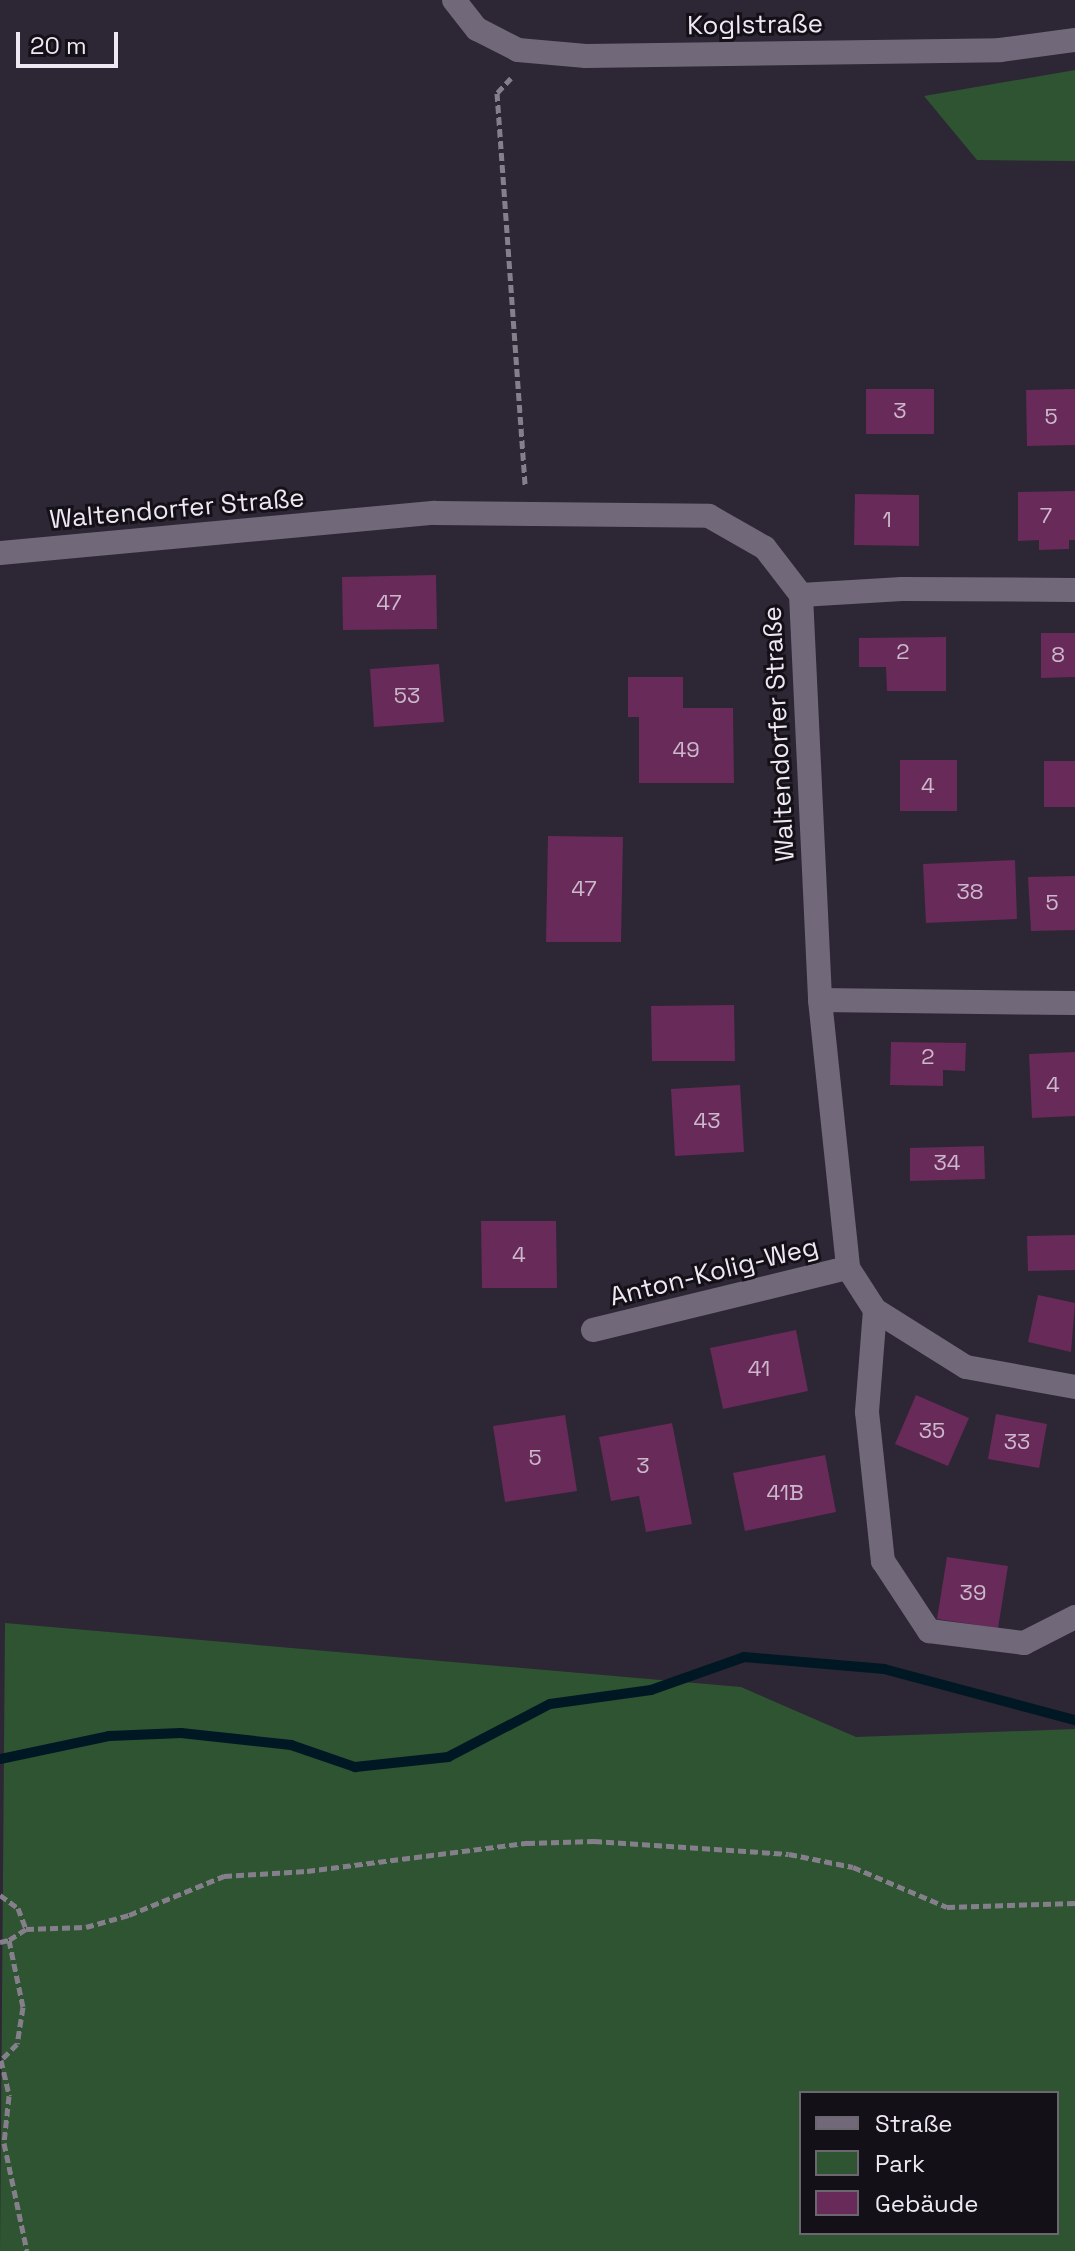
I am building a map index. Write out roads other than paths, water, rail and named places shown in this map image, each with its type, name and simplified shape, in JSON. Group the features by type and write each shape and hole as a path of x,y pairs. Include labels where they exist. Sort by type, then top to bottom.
{"street":[{"name":"Koglstraße","path":"454,0 477,29 518,50 586,56 1000,50 1075,40"},
{"name":"Waltendorfer Straße","path":"0,553 435,513 709,516 765,548 801,595 820,1000 848,1268 875,1310 966,1367 1075,1387"},
{"path":"801,595 902,589 1075,590"},
{"path":"820,1000 1075,1003"},
{"name":"Anton-Kolig-Weg","path":"593,1330 848,1268"},
{"path":"875,1310 867,1412 883,1561 929,1631 1024,1643 1075,1617"}],"waterway":[{"path":"0,1759 109,1736 181,1733 291,1745 355,1767 448,1757 550,1704 651,1690 744,1657 884,1669 1075,1720"}]}
